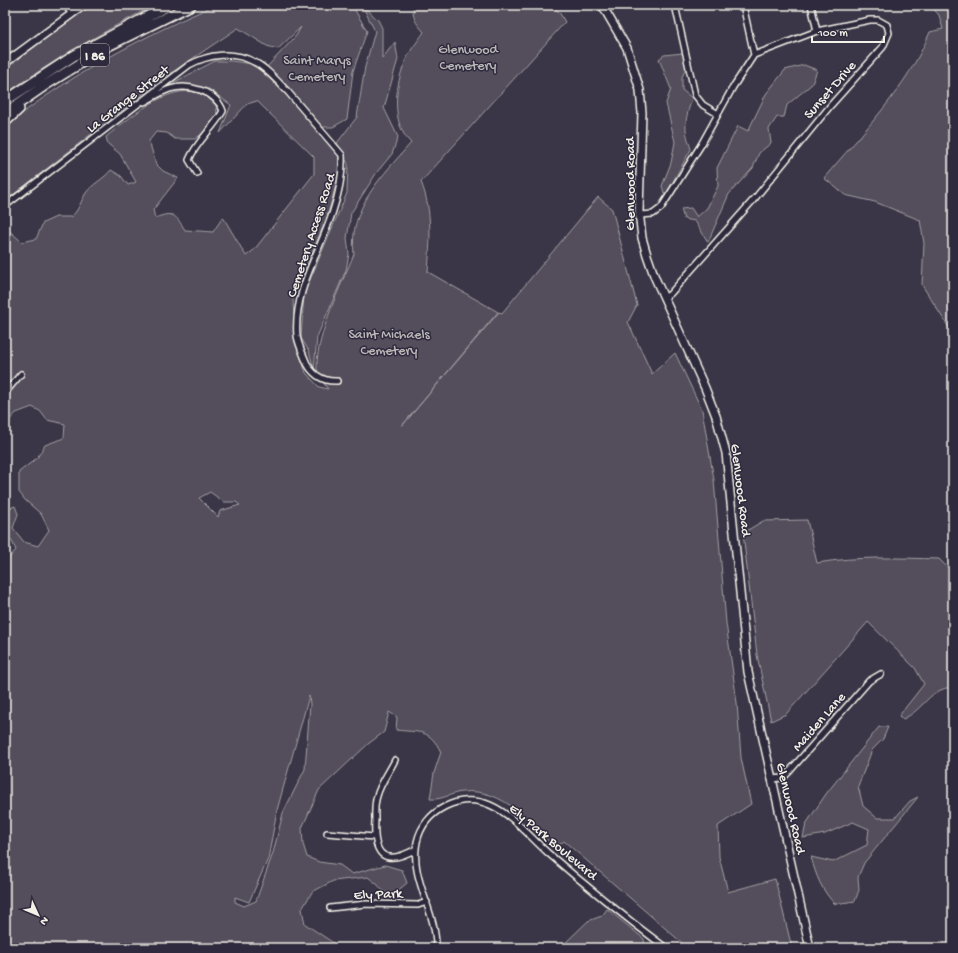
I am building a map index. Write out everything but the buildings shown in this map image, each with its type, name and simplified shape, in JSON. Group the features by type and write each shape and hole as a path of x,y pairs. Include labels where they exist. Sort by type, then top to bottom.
{"highway":[{"name":"I 86","path":"5,101 75,55 169,5"},
{"name":"I 86","path":"5,113 44,86 110,45 191,5"},
{"path":"5,122 44,86"}],"street":[{"path":"65,5 72,14"},
{"path":"5,63 84,5"},
{"name":"Glenwood Road","path":"602,5 627,48 640,90 642,113 640,215 647,255 664,298 711,402 726,453 748,672 810,948"},
{"path":"674,5 695,95 703,105 718,114"},
{"path":"640,215 653,214 662,208 743,70 754,55 743,5"},
{"path":"811,5 817,32"},
{"name":"Sunset Drive","path":"664,298 670,294 756,197 830,104 883,47 889,33 887,25 878,20 817,32 754,55"},
{"name":"La Grange Street","path":"5,206 44,178 189,65 202,58 212,55 231,56 251,60 261,66 273,77"},
{"name":"Cemetery Access Road","path":"273,77 342,155 343,171 333,212 300,294 297,337 306,362 312,371 322,380 337,381"},
{"path":"134,107 169,89 179,87 192,87 208,94 220,102 222,111 220,116 192,153 189,160 197,173"},
{"path":"5,393 21,374"},
{"name":"Maiden Lane","path":"771,779 783,778 869,680 881,674"},
{"path":"395,760 377,796 374,837 376,847 382,854 390,857 399,857 416,849"},
{"name":"Ely Park Boulevard","path":"436,948 435,925 417,867 416,849 421,829 438,810 463,800 475,800 491,805 506,814 574,876 666,948"},
{"path":"327,833 374,837"},
{"name":"Ely Park","path":"330,908 366,904 418,904 427,902"}],"green space":[{"path":"90,5 155,5 78,47 5,94 5,69"},
{"name":"Saint Marys Cemetery","path":"216,5 352,5 367,31 353,71 347,119 333,127 322,127 266,68 296,36 301,27 278,49 267,46 238,28 165,77 5,201 5,127 52,92 106,59 162,30"},
{"path":"362,5 378,20 382,28 382,59 395,42 398,59 384,108 398,137 392,154 377,172 351,213 347,238 349,254 346,270 317,337 314,369 309,351 301,338 304,294 347,193 348,164 337,143 357,117 365,67 375,31"},
{"path":"414,5 552,5 559,12 565,22 421,182 425,193 430,227 428,272 498,312 401,427 499,312 502,313 598,197 612,209 637,305 628,322 652,374 675,353 702,410 714,480 726,623 737,703 741,758 751,804 718,826 719,857 728,892 775,879 792,948 688,948 564,841 556,847 557,850 527,819 504,801 491,795 477,792 462,792 430,799 434,773 441,752 437,744 428,735 418,732 396,730 397,717 389,712 384,732 368,744 319,790 302,828 303,844 307,857 319,862 340,865 352,874 385,865 402,870 407,883 396,892 385,893 368,877 333,881 312,892 302,909 305,924 341,948 269,948 264,946 258,948 5,948 5,565 6,561 16,550 11,539 5,537 5,510 15,506 18,514 13,528 24,542 38,546 49,530 41,514 25,500 19,492 19,472 37,458 45,445 64,438 65,424 47,420 40,411 32,407 16,413 5,425 5,227 22,242 36,239 43,223 56,217 71,217 89,190 111,170 121,176 128,185 136,182 120,154 108,144 106,137 136,113 161,98 174,93 186,91 203,95 216,105 217,114 206,131 195,139 175,139 167,133 156,132 149,141 156,164 163,171 178,178 153,210 155,218 173,215 179,220 185,230 213,232 223,217 246,256 254,250 314,174 314,157 257,101 247,104 220,133 231,105 209,89 169,85 215,61 231,61 253,64 280,88 339,155 340,171 327,217 293,299 295,340 306,373 319,387 328,389 320,378 318,372 318,353 331,309 354,254 356,222 362,207 379,180 411,143 404,135 400,125 396,103 402,70 410,53 424,32 415,20 413,9","holes":["210,492 224,502 236,502 240,505 220,511 218,517 199,498","309,696 310,704 305,769 283,813 273,853 256,901 244,906 235,902 235,897 249,902 268,859 277,810"]},
{"path":"930,5 953,5 953,334 922,285 924,243 920,220 875,202 845,195 824,178 883,109 897,90 910,72 930,32 943,29 939,15"},
{"path":"683,53 686,68 682,77 682,90 692,98 686,124 691,149 665,196 662,186 671,163 675,142 666,103 671,89 659,59 664,55"},
{"path":"804,65 817,70 812,84 787,105 784,117 777,117 769,129 771,143 759,153 753,168 729,194 708,242 695,221 684,219 681,209 691,208 697,217 707,208 718,186 717,168 738,126 748,131 766,94 785,70"},
{"path":"807,520 817,563 863,558 939,559 953,573 953,590 951,595 953,597 953,687 938,691 917,710 903,719 899,716 924,684 915,668 868,622 786,714 771,721 757,655 743,533 763,521"},
{"path":"879,727 888,727 883,739 872,750 858,786 863,806 877,818 895,818 910,801 918,797 864,863 858,877 859,890 855,901 835,904 826,894 820,883 811,857 833,862 867,845 869,829 853,822 825,834 803,838 806,824 826,794"},
{"path":"607,909 644,939 645,948 560,948 588,921 602,916"}],"park label":[{"name":"Glenwood Cemetery","path":"468,56"},
{"name":"Saint Michaels Cemetery","path":"389,342"}]}
